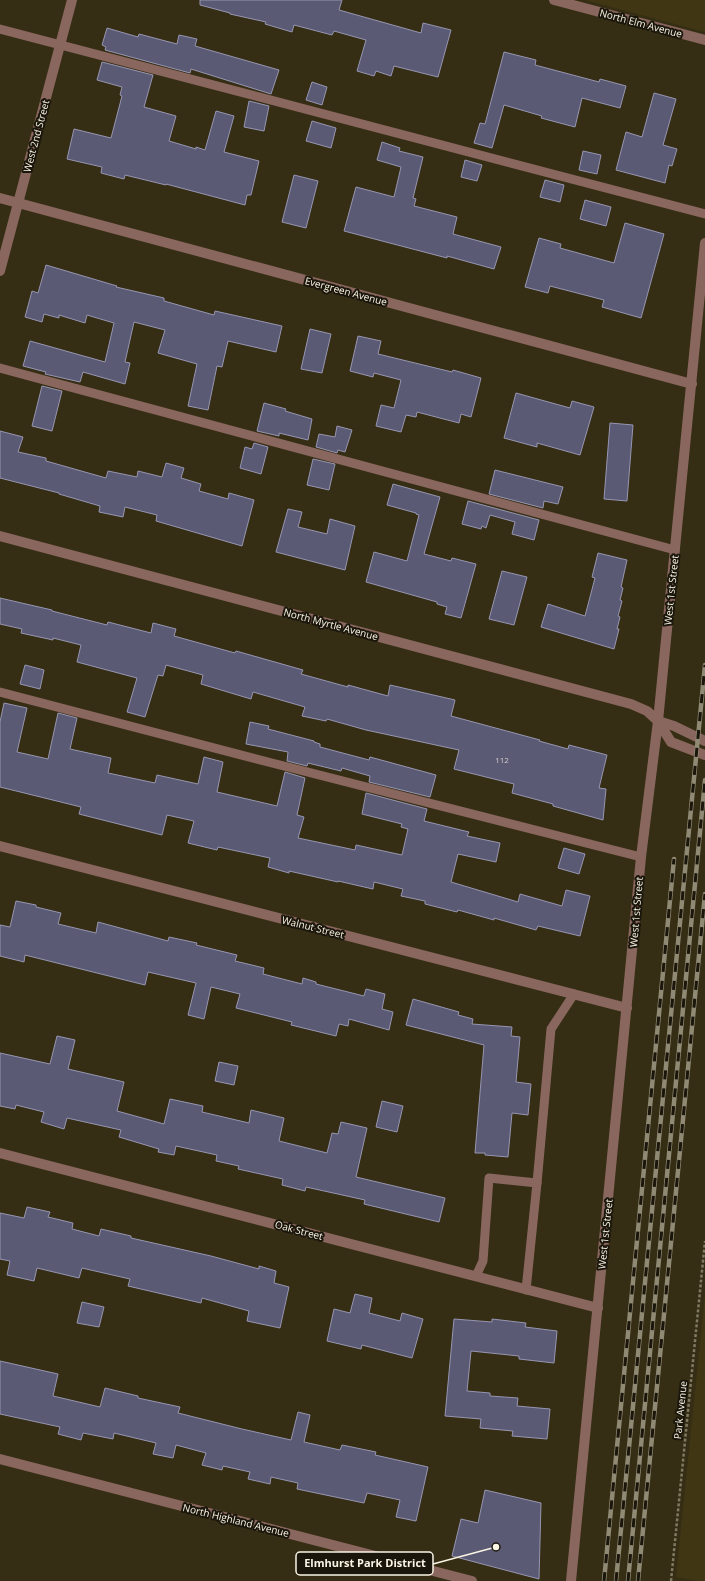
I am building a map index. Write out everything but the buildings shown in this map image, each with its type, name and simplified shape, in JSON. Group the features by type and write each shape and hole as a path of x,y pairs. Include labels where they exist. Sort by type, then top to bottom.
{"street":[{"name":"West 2nd Street","path":"0,271 72,0"},
{"name":"North Elm Avenue","path":"554,0 705,40"},
{"name":"Evergreen Avenue","path":"0,198 692,384"},
{"name":"West 1st Street","path":"571,1581 641,857 658,721 705,243"},
{"name":"North Myrtle Avenue","path":"0,536 632,704 647,711 658,721"},
{"path":"658,721 674,726 705,741"},
{"path":"658,721 671,742 705,755"},
{"name":"Walnut Street","path":"0,846 627,1008"},
{"name":"Oak Street","path":"0,1153 598,1308"},
{"name":"North Highland Avenue","path":"0,1459 472,1581"}],"lane":[{"path":"0,29 705,214"},
{"path":"0,368 675,550"},
{"path":"0,692 641,857"},
{"path":"526,1290 551,1029 574,994"},
{"path":"476,1276 483,1261 489,1178 537,1183"}],"path":[{"name":"Park Avenue","path":"671,1581 705,1240"}],"shaded area":[{"path":"585,0 705,0 705,32"},
{"path":"705,1295 705,1581 699,1581 676,1577"}],"railway":[{"path":"616,1581 705,665"},
{"path":"628,1581 705,780"},
{"path":"604,1581 674,859"},
{"path":"638,1581 705,894"}],"place":[{"name":"Elmhurst Park District","path":"496,1547"}]}
